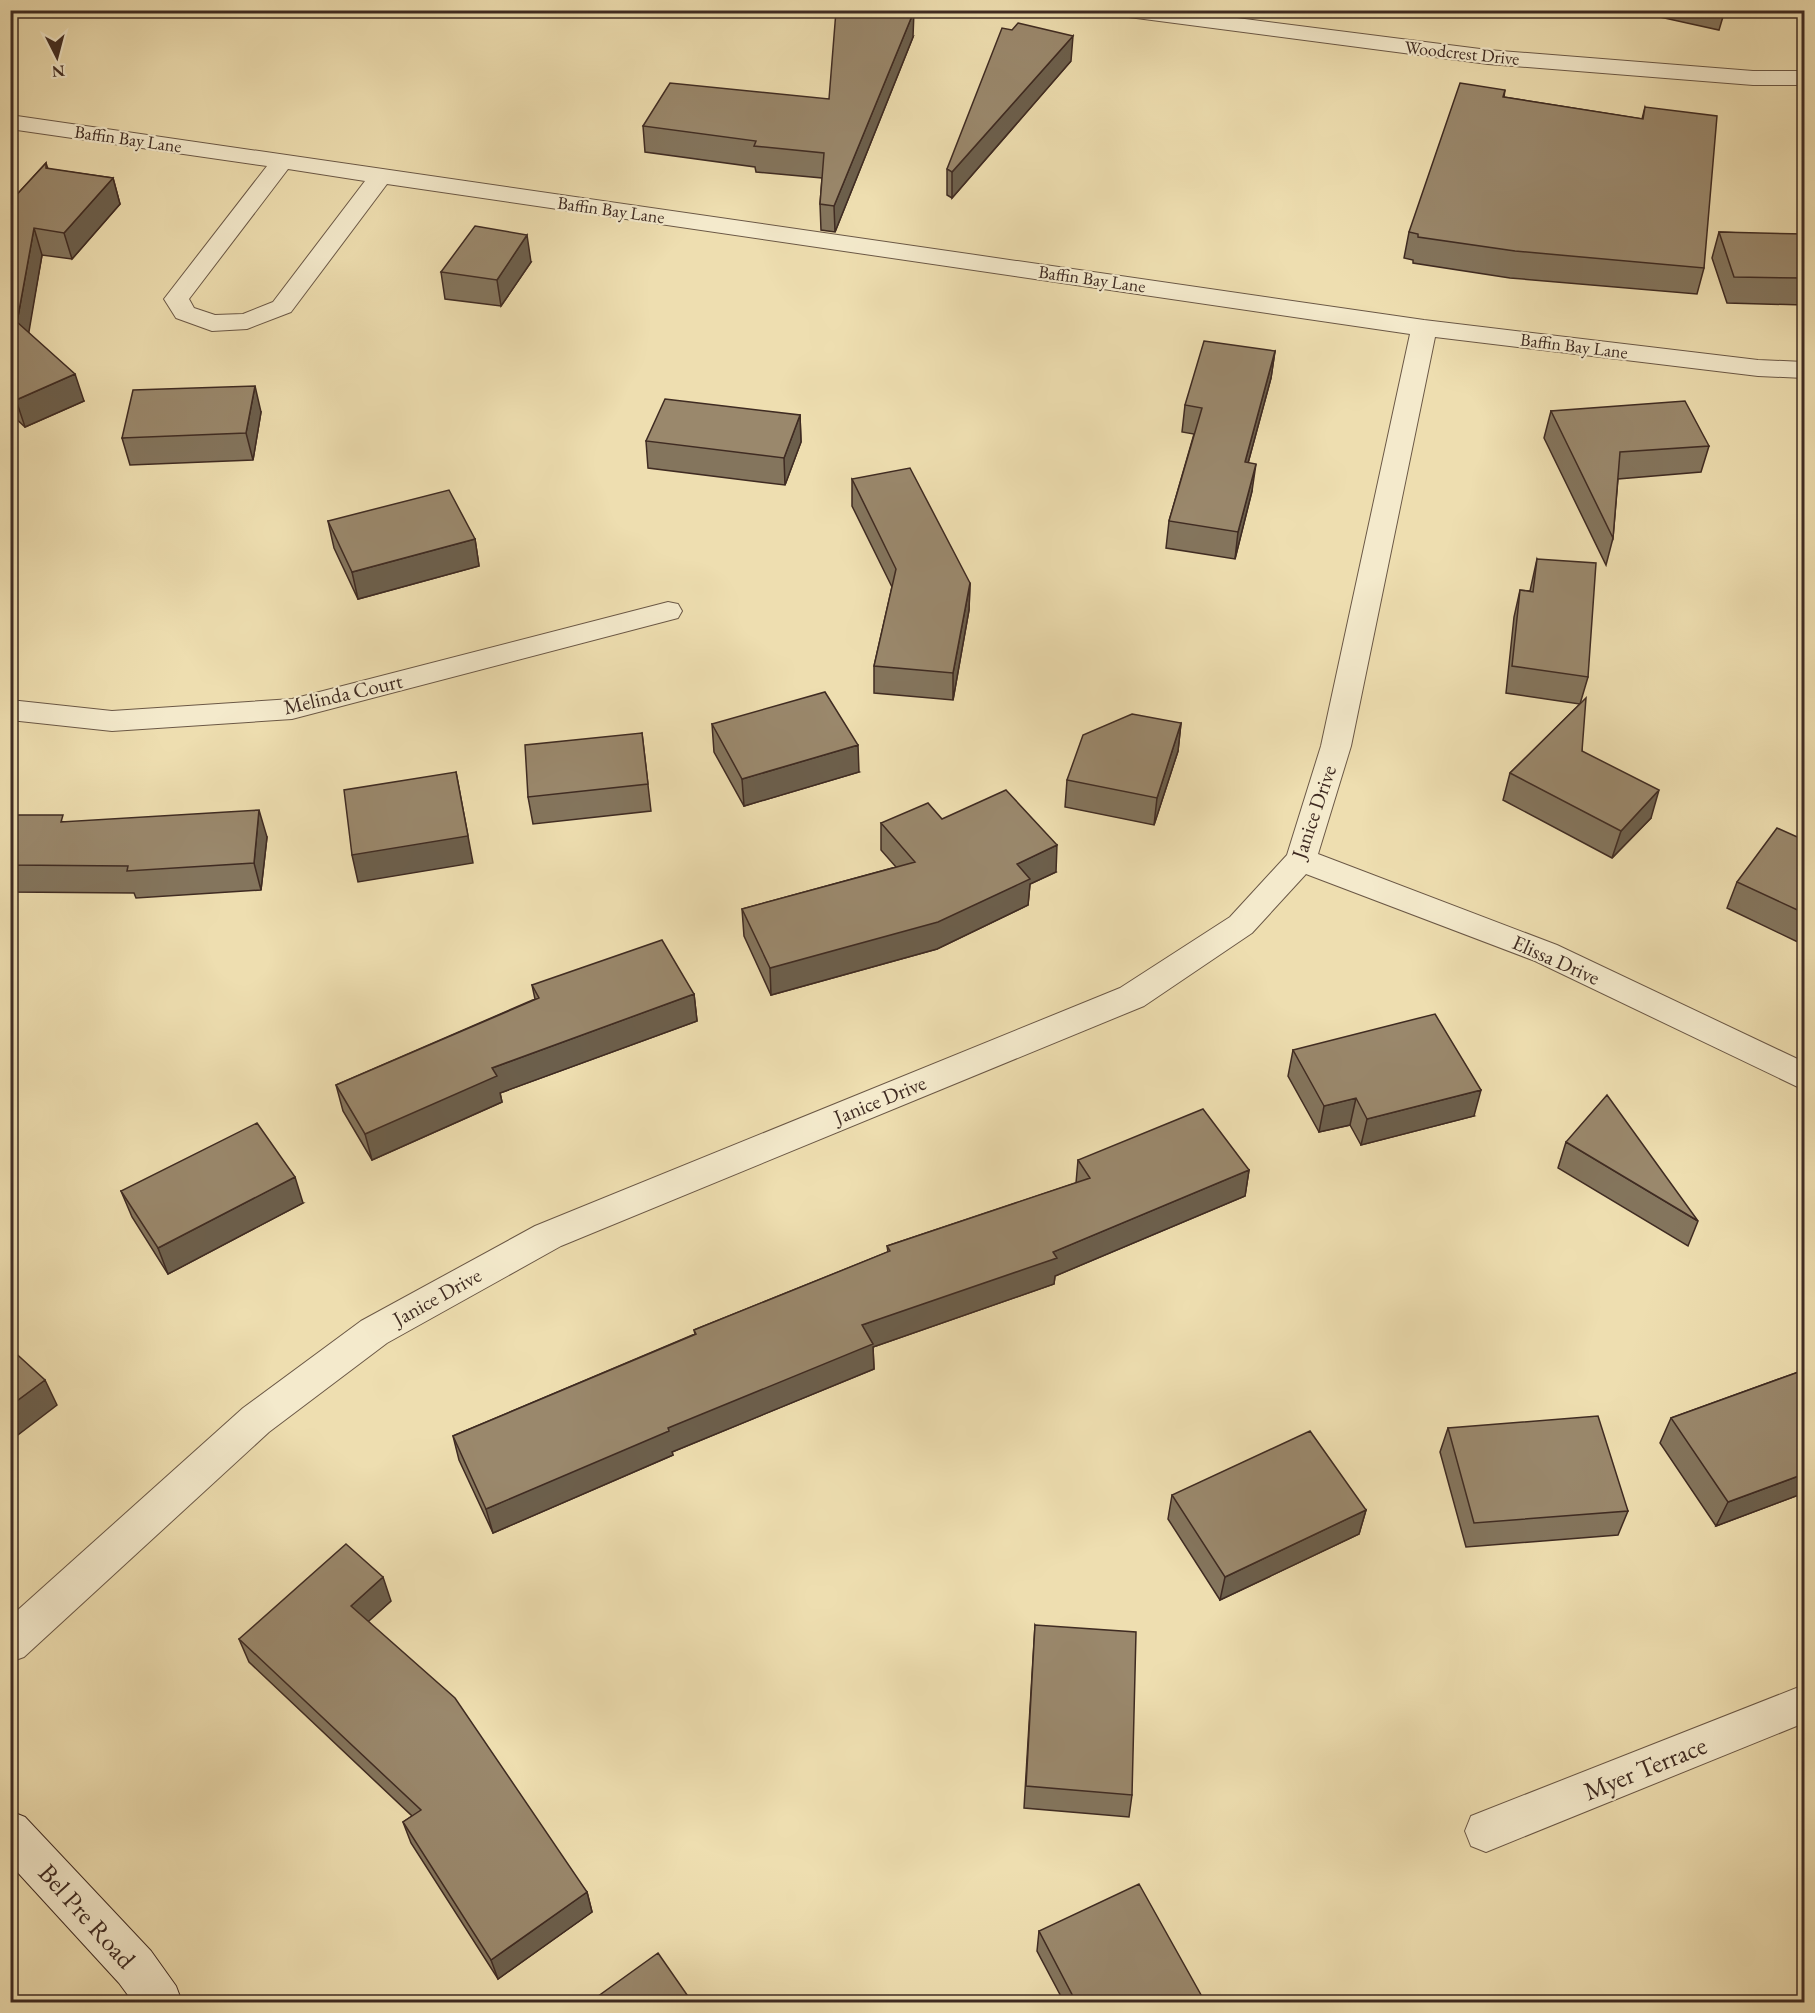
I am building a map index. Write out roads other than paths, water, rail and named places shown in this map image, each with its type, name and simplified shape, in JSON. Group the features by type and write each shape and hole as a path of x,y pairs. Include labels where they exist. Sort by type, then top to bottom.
{"street":[{"name":"Woodcrest Drive","path":"1121,10 1488,57 1753,78 1804,78"},
{"name":"Baffin Bay Lane","path":"10,122 1424,328 1758,368 1804,370"},
{"path":"282,162 176,299 185,313 212,323 247,321 282,307 381,176"},
{"name":"Janice Drive","path":"10,1644 256,1420 374,1332 548,1236 1132,997 1241,925 1301,860 1336,747 1424,328"},
{"name":"Melinda Court","path":"10,710 112,721 292,709 668,611"},
{"name":"Elissa Drive","path":"1301,860 1546,953 1804,1077"},
{"name":"Myer Terrace","path":"1486,1831 1804,1704"},
{"name":"Bel Pre Road","path":"10,1832 135,1967 160,2002"}]}
